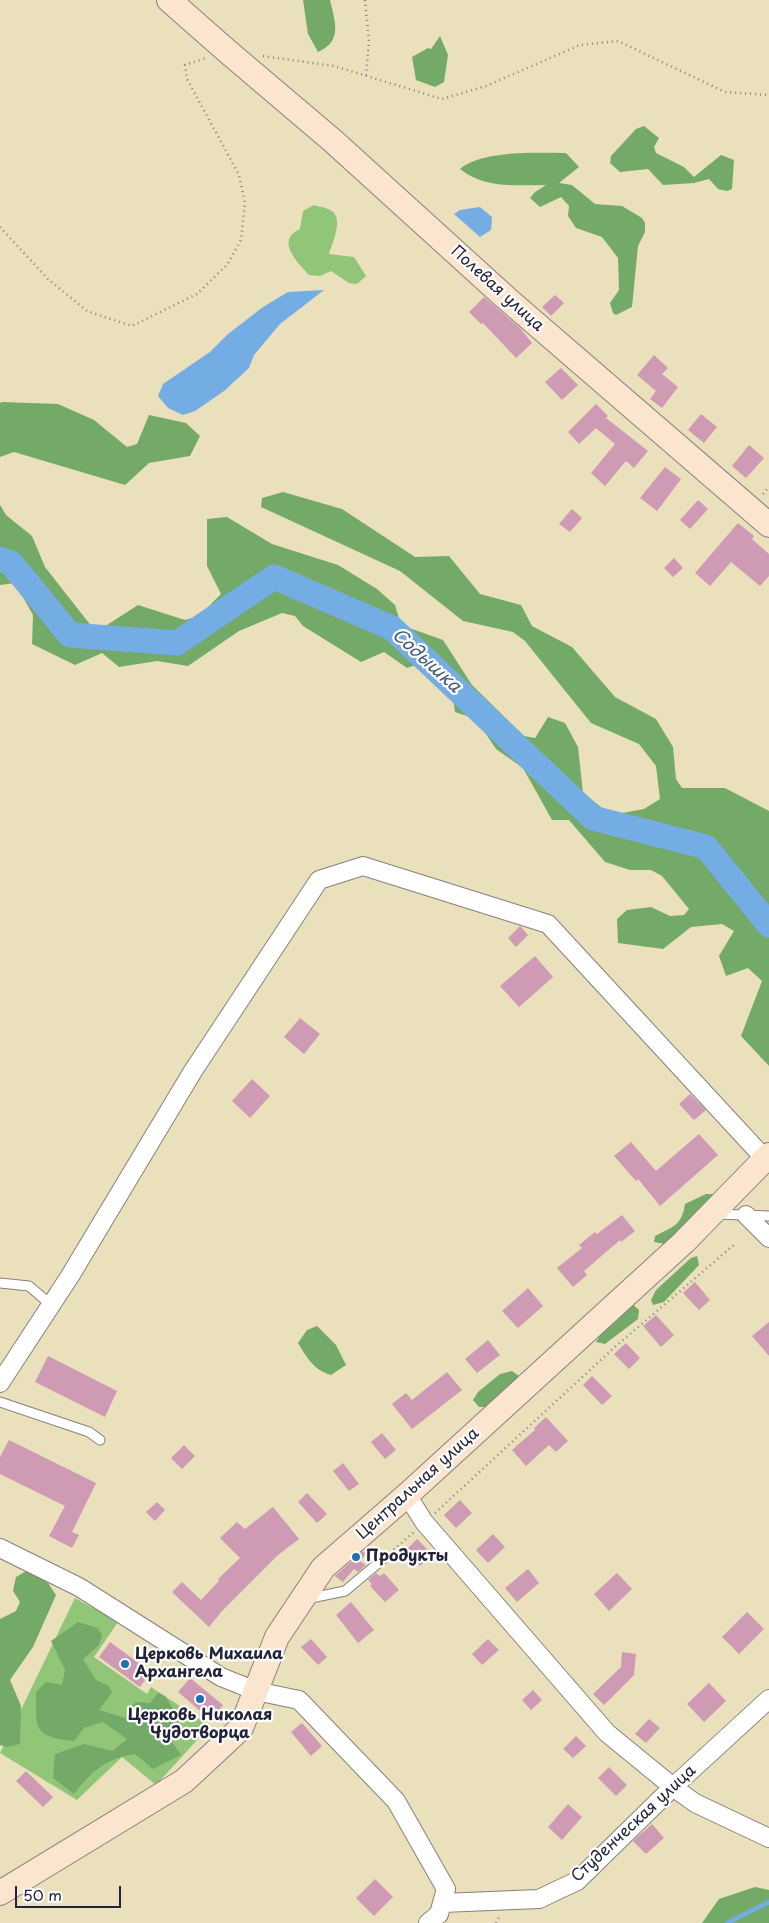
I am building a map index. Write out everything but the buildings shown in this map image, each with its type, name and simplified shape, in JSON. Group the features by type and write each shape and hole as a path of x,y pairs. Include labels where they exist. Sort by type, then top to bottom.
{"street":[{"name":"Полевая улица","path":"169,0 226,51 333,141 506,298 769,525"},
{"path":"0,1383 51,1306 193,1071 319,880 363,866 548,924 767,1157"},
{"name":"Центральная улица","path":"0,1893 184,1781 241,1728 277,1637 322,1568 407,1495 684,1242 767,1157"},
{"path":"746,1215 769,1238"},
{"path":"407,1495 424,1522 608,1733 673,1788 695,1802 769,1838"},
{"path":"0,1548 79,1587 221,1677 256,1691 299,1700 396,1801 446,1889 439,1914 428,1923"},
{"name":"Студенческая улица","path":"442,1903 539,1899 576,1881 769,1699"}],"lane":[{"path":"712,1214 769,1216"},
{"path":"0,1283 29,1286 51,1306"},
{"path":"0,1402 89,1432 100,1440"},
{"path":"301,1600 345,1590 382,1560"}],"path":[{"path":"365,0 369,42 366,76"},
{"path":"256,55 334,66 442,99 486,86 580,45 618,41 725,92 769,95"},
{"path":"0,227 48,279 87,311 132,326 197,294 227,265 241,240 245,203 239,175 187,79 185,64 226,51"},
{"path":"382,1560 616,1346 735,1244"}],"green space":[{"path":"303,0 330,0 335,23 334,37 326,48 318,52 308,34"},
{"path":"440,36 448,55 444,82 435,87 416,80 412,57 428,48 431,49"},
{"path":"644,126 659,138 654,147 656,153 684,167 694,177 721,155 734,160 732,189 727,191 718,189 709,179 694,183 663,185 648,169 620,172 610,163 611,156 636,129"},
{"path":"526,153 566,153 579,167 559,183 572,185 595,204 622,206 642,218 645,223 645,232 638,246 632,307 616,315 613,313 610,303 619,290 618,258 602,237 576,228 568,216 569,206 561,197 540,207 530,198 535,192 546,185 490,183 480,180 460,169 482,158"},
{"path":"314,205 333,212 336,216 336,233 329,254 354,257 366,276 357,284 349,283 331,271 320,276 309,275 294,258 289,245 289,239 300,229 303,211"},
{"path":"0,403 58,404 94,420 127,447 137,444 149,415 186,423 200,436 190,456 149,463 125,485 14,452 0,457"},
{"path":"283,492 342,509 415,557 449,556 480,594 521,605 532,626 572,647 615,697 656,719 673,747 676,779 682,788 725,788 769,811 769,1066 741,1036 762,981 748,968 726,976 719,956 734,931 722,924 691,927 663,949 618,943 617,919 627,910 651,907 670,916 684,915 689,909 662,876 651,870 630,870 605,862 569,820 552,820 523,768 496,749 476,719 455,712 449,670 422,663 407,668 384,652 361,662 303,626 295,616 282,613 239,631 188,666 157,661 119,667 102,653 75,665 32,644 33,615 15,583 0,585 0,505 6,515 32,536 45,567 92,627 107,625 138,605 185,620 199,616 221,594 207,566 207,519 227,517 272,544 338,565 377,589 395,605 401,625 443,640 472,685 524,736 535,738 548,717 565,723 578,747 583,793 611,815 644,809 660,799 656,766 639,744 591,723 525,641 513,632 463,621 400,571 261,507 262,498"},
{"path":"706,1194 713,1194 714,1197 665,1244 654,1242 655,1236 671,1228 679,1221 685,1204"},
{"path":"697,1256 699,1265 664,1302 653,1305 651,1300 656,1290 691,1258"},
{"path":"631,1303 639,1310 638,1319 605,1344 596,1342 616,1310"},
{"path":"317,1326 336,1345 346,1365 331,1375 315,1367 298,1343 307,1330"},
{"path":"512,1371 523,1379 489,1407 479,1407 473,1400 478,1392 500,1374"},
{"path":"28,1570 48,1583 56,1595 33,1647 10,1680 21,1706 20,1744 7,1747 0,1745 0,1619 16,1611 20,1602 13,1591 16,1577"},
{"path":"75,1598 118,1622 94,1657 147,1694 151,1687 210,1726 156,1785 122,1757 77,1800 0,1753"},
{"path":"78,1622 98,1628 102,1636 99,1645 83,1659 96,1680 109,1686 112,1693 99,1710 125,1718 127,1710 136,1702 150,1703 158,1693 165,1696 179,1718 170,1739 181,1755 153,1769 135,1754 115,1759 94,1772 74,1794 53,1778 55,1754 84,1744 113,1751 127,1739 103,1722 84,1728 74,1741 51,1737 40,1729 37,1723 36,1692 46,1682 62,1685 65,1670 51,1641"},
{"path":"755,1887 769,1890 769,1923 702,1923 719,1899"}],"water":[{"path":"480,207 492,217 491,230 480,237 454,214 460,210"},
{"path":"324,290 280,324 254,355 249,368 224,391 195,411 183,415 168,408 158,396 163,384 210,352 228,334 263,307 288,292"}],"waterway":[{"name":"Содышка","path":"0,559 11,563 70,635 177,643 274,577 392,628 593,818 706,847 769,925"},
{"path":"727,1923 769,1902"}],"place":[{"name":"Продукты","path":"356,1557"},
{"name":"Церковь Михаила Архангела","path":"125,1664"},
{"name":"Церковь Николая Чудотворца","path":"200,1699"}]}
